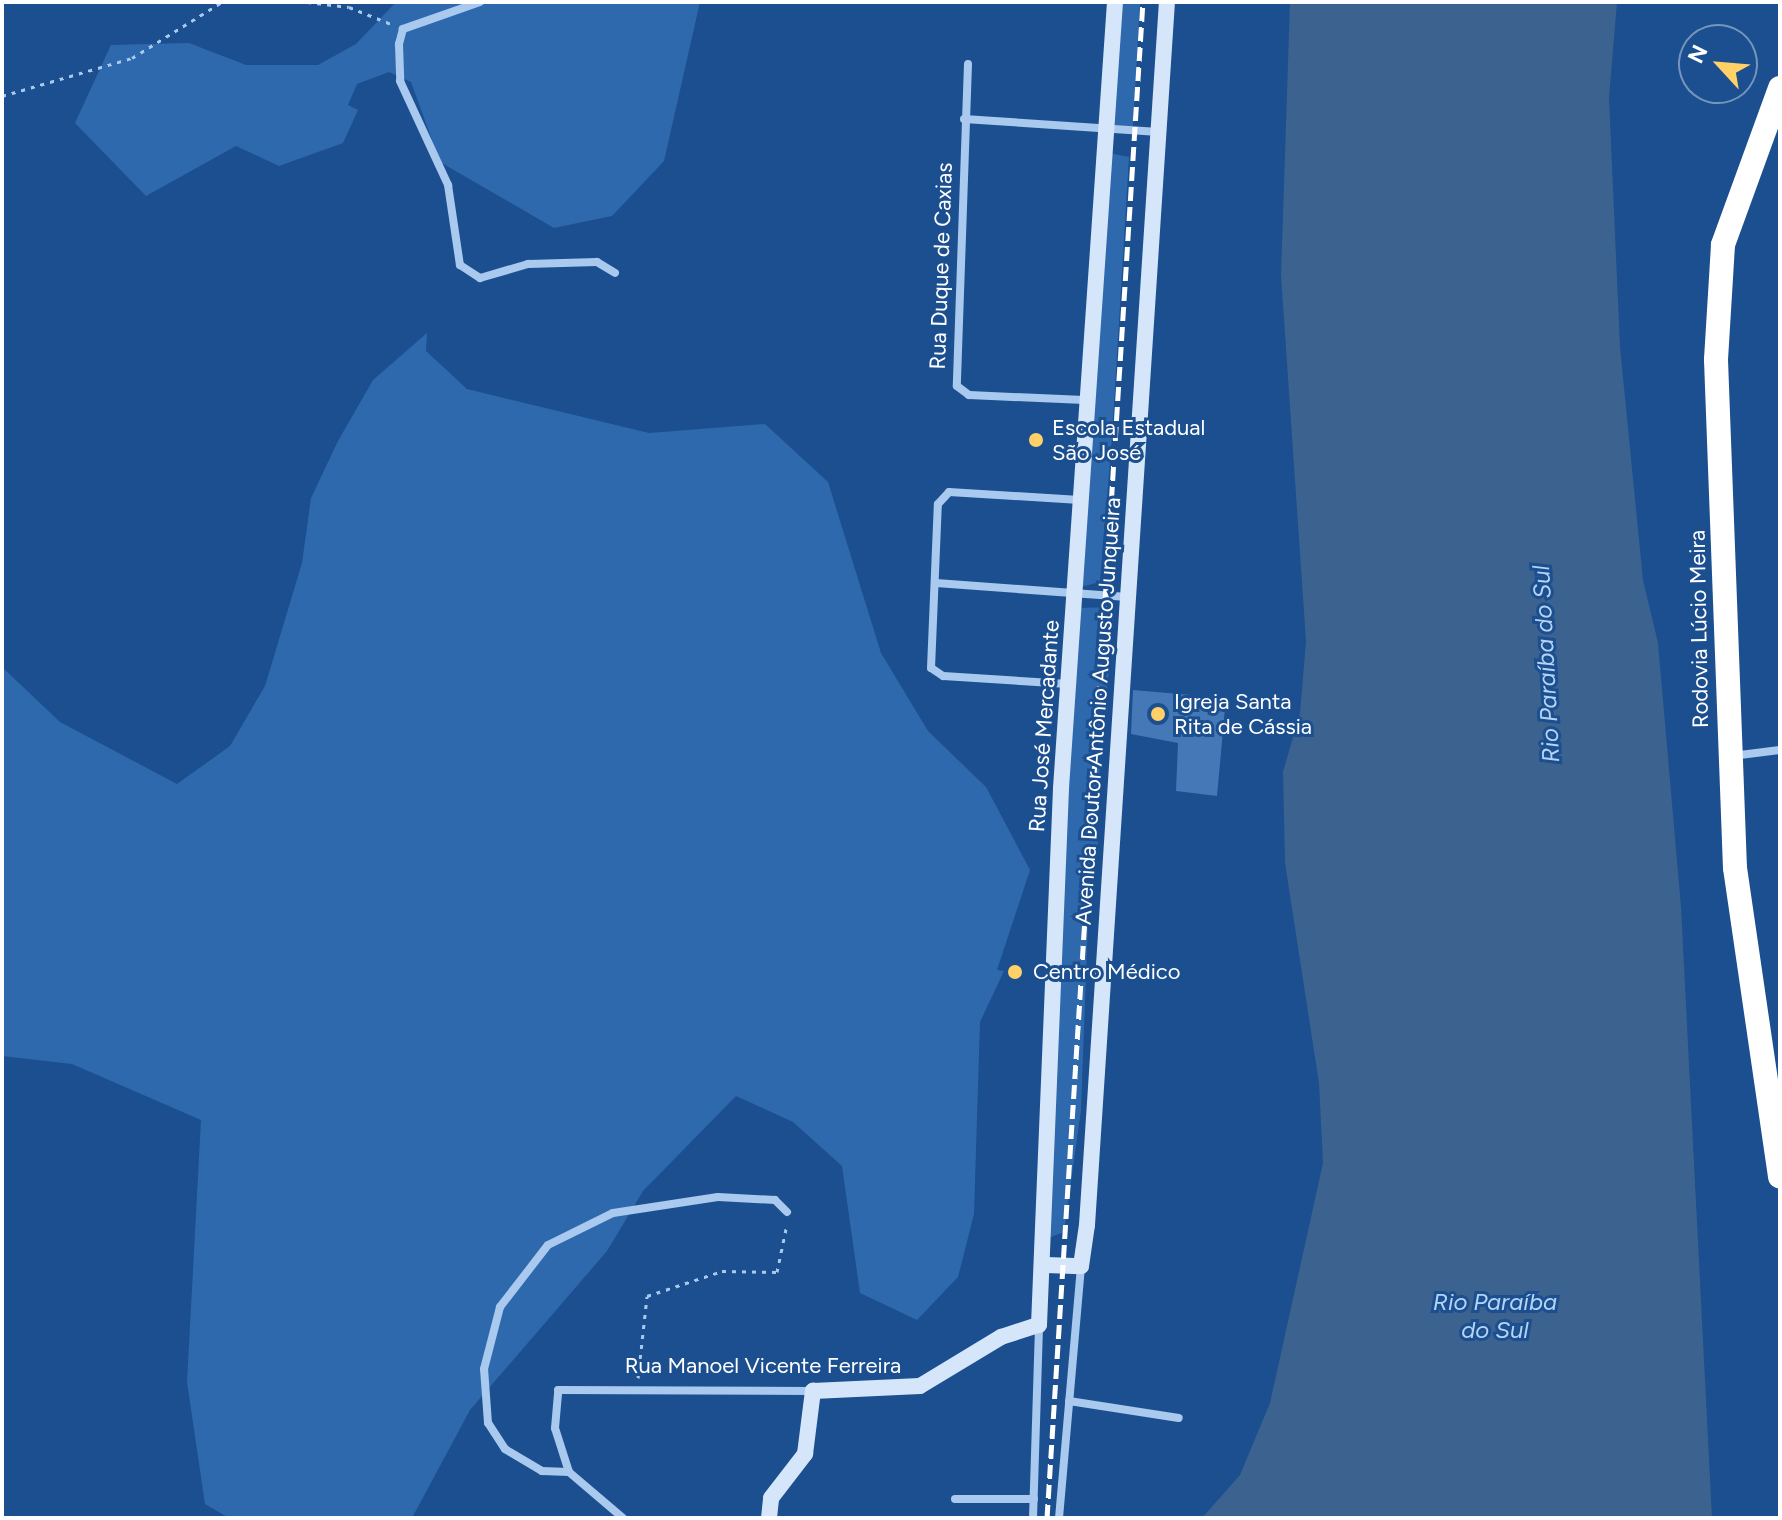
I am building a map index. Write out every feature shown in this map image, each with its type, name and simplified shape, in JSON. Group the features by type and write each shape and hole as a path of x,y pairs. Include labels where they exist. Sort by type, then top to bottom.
{"highway":[{"name":"Rodovia Lúcio Meira","path":"1780,88 1735,199 1717,289 1727,756 1745,948 1780,1171"}],"street":[{"path":"480,2 403,29 400,81 448,185 460,265 480,278 528,264 597,262 615,273"},
{"name":"Rua José Mercadante","path":"1039,1325 1046,1265 1068,684 1084,400 1115,2"},
{"name":"Avenida Doutor Antônio Augusto Junqueira","path":"1059,1518 1081,1266 1167,2"},
{"name":"Rua Duque de Caxias","path":"968,64 957,386 969,395 1084,400"},
{"path":"964,119 1104,131 1160,132"},
{"path":"1068,684 943,676 929,664 936,583 938,504 949,492 1080,500"},
{"path":"936,583 1127,597"},
{"path":"1727,756 1780,750"},
{"path":"623,1518 569,1472 526,1463 488,1423 488,1344 521,1274 548,1245 580,1227 670,1199 762,1198 787,1212"},
{"path":"1046,1265 1081,1266"},
{"path":"1033,1518 1039,1325"},
{"name":"Rua Manoel Vicente Ferreira","path":"569,1472 554,1394 567,1387 813,1391 920,1386 1001,1337 1039,1325"},
{"path":"769,1518 771,1498 805,1454 813,1391"},
{"path":"1069,1401 1179,1418"},
{"path":"955,1499 1034,1499"}],"path":[{"path":"2,96 132,58 222,2"},
{"path":"307,2 349,7 403,29"},
{"path":"637,1388 640,1311 647,1296 722,1271 777,1272 787,1212"}],"shaded area":[{"path":"396,2 700,2 664,161 612,216 554,228 440,162 411,82 389,72 357,84 348,105 358,110 343,143 279,166 236,146 146,196 75,123 111,45 189,43 246,65 318,65 356,44"},
{"path":"1118,2 1140,2 1133,126 1108,128"},
{"path":"1109,153 1129,157 1112,437 1100,582 1077,588"},
{"path":"427,333 426,351 467,389 649,433 765,424 828,482 881,653 928,731 986,787 1030,870 997,970 1004,971 980,1022 974,1214 958,1277 917,1320 860,1293 842,1166 793,1122 736,1096 643,1191 607,1251 470,1410 412,1518 229,1518 205,1504 187,1382 201,1120 72,1064 2,1056 2,667 60,722 177,784 230,746 265,686 302,563 311,498 338,441 373,380"},
{"path":"1115,607 1095,818 1099,851 1089,894 1081,1110 1064,1232 1046,1239 1078,608"}],"water":[{"name":"Rio Paraíba do Sul","path":"1290,2 1617,2 1609,98 1620,347 1643,580 1658,643 1681,907 1712,1518 1202,1518 1240,1475 1270,1403 1323,1163 1319,1083 1285,863 1283,772 1300,713 1306,641 1281,275"}],"building":[{"path":"1133,690 1226,698 1217,796 1176,791 1178,743 1131,734"}],"railway":[{"path":"1047,1518 1143,2"}],"place":[{"name":"Escola Estadual São José","path":"1036,440"},
{"name":"Igreja Santa Rita de Cássia","path":"1158,714"},
{"name":"Centro Médico","path":"1015,972"}]}
